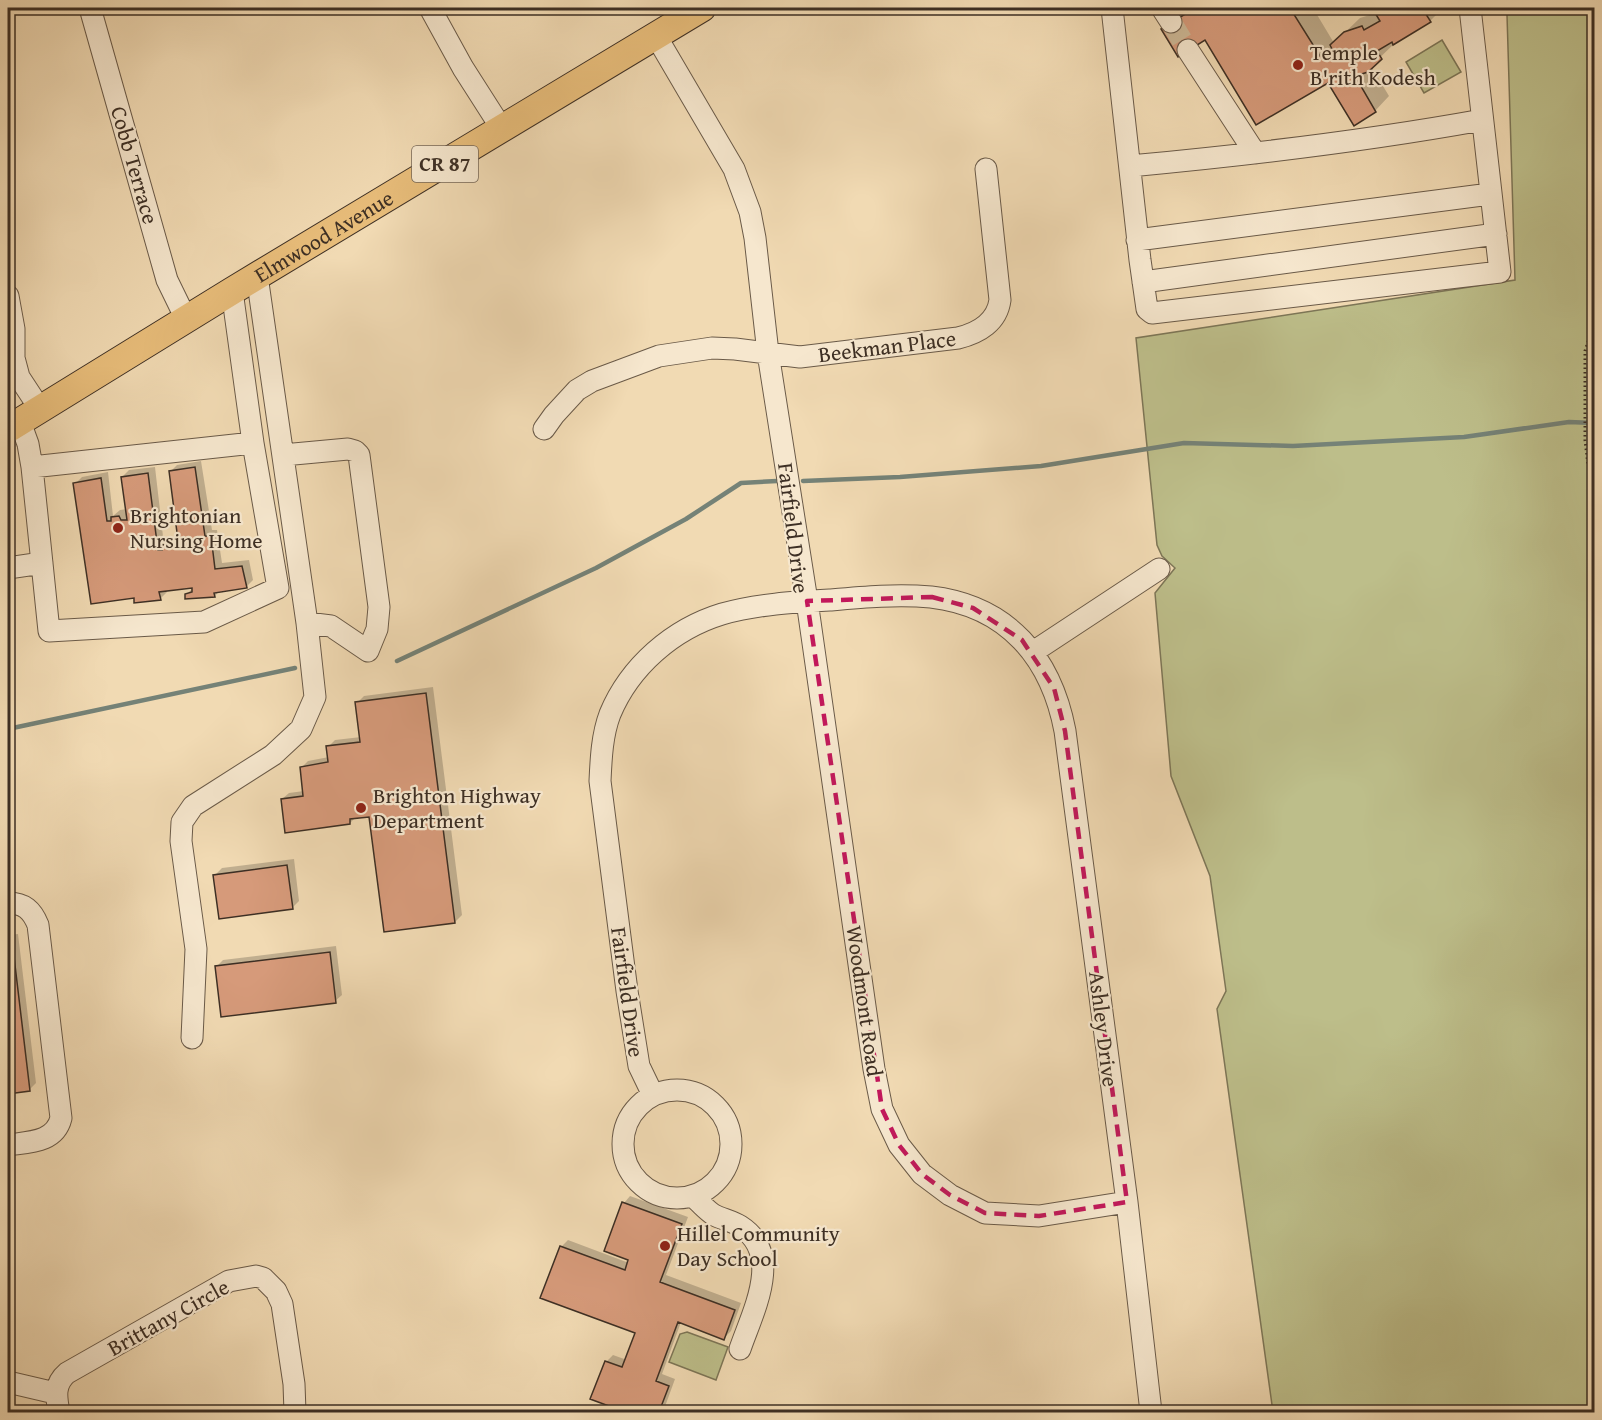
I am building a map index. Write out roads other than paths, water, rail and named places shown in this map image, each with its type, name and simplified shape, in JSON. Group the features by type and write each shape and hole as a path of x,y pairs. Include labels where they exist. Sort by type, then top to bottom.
{"main road":[{"name":"Elmwood Avenue","path":"22,420 702,8"}],"street":[{"name":"Cobb Terrace","path":"90,8 167,280 186,319"},
{"path":"430,8 463,68 502,129"},
{"path":"1112,8 1137,240 1147,309 1152,313 1442,281 1500,272 1471,17 1461,8"},
{"name":"Fairfield Drive","path":"653,1095 639,1066 600,781 601,760 610,715 630,679 646,660 683,632 723,614 747,608 807,601 768,353 755,238 744,192 719,140 656,36"},
{"path":"1188,50 1255,153"},
{"path":"1130,166 1392,136 1482,120"},
{"name":"Beekman Place","path":"544,429 577,390 592,381 659,356 712,348 800,357 812,356 958,338 982,329 996,314 1000,300 986,169"},
{"path":"1137,240 1490,194"},
{"path":"1143,282 1496,234"},
{"path":"192,1038 196,949 181,841 182,822 193,806 273,755 301,729 315,697 307,623 257,276"},
{"path":"8,296 14,329 11,358 19,377 22,420 32,467 49,632 204,622 278,588 253,443 232,291"},
{"path":"32,467 253,443"},
{"path":"283,455 348,449 359,455 379,607 377,629 368,651 331,626 307,623"},
{"path":"8,568 42,563"},
{"path":"1033,652 1159,569"},
{"name":"Ashley Drive","path":"807,601 911,596 954,602 973,608 1008,627 1033,652 1054,688 1065,731 1127,1202 1151,1413"},
{"name":"Woodmont Road","path":"807,601 874,1069 882,1109 899,1145 922,1174 951,1195 986,1213 1039,1216 1127,1202"},
{"path":"8,903 25,906 38,925 61,1118 57,1129 48,1137 8,1145"},
{"path":"669,1090 685,1090 700,1095 714,1104 724,1117 730,1132 730,1156 720,1179 708,1190 693,1197 675,1199 657,1196 642,1186 630,1173 623,1156 622,1138 628,1120 638,1106 653,1095 669,1090"},
{"path":"693,1197 714,1215 740,1226 760,1248 763,1263 762,1286 740,1349"},
{"name":"Brittany Circle","path":"8,1382 57,1403 61,1378 74,1368 229,1281 255,1276 271,1284 282,1304 294,1384 295,1413"}],"waterway":[{"path":"803,481 900,477 1041,466 1184,443 1293,446 1464,437 1569,422 1594,423"},
{"path":"397,661 596,568 686,519 741,483 777,481"},
{"path":"8,729 295,668"}],"tunnel":[{"path":"1171,22 1188,50"}],"place":[{"name":"Temple B'rith Kodesh","path":"1298,65"},
{"name":"Brightonian Nursing Home","path":"118,528"},
{"name":"Brighton Highway Department","path":"361,808"},
{"name":"Hillel Community Day School","path":"665,1246"}]}
